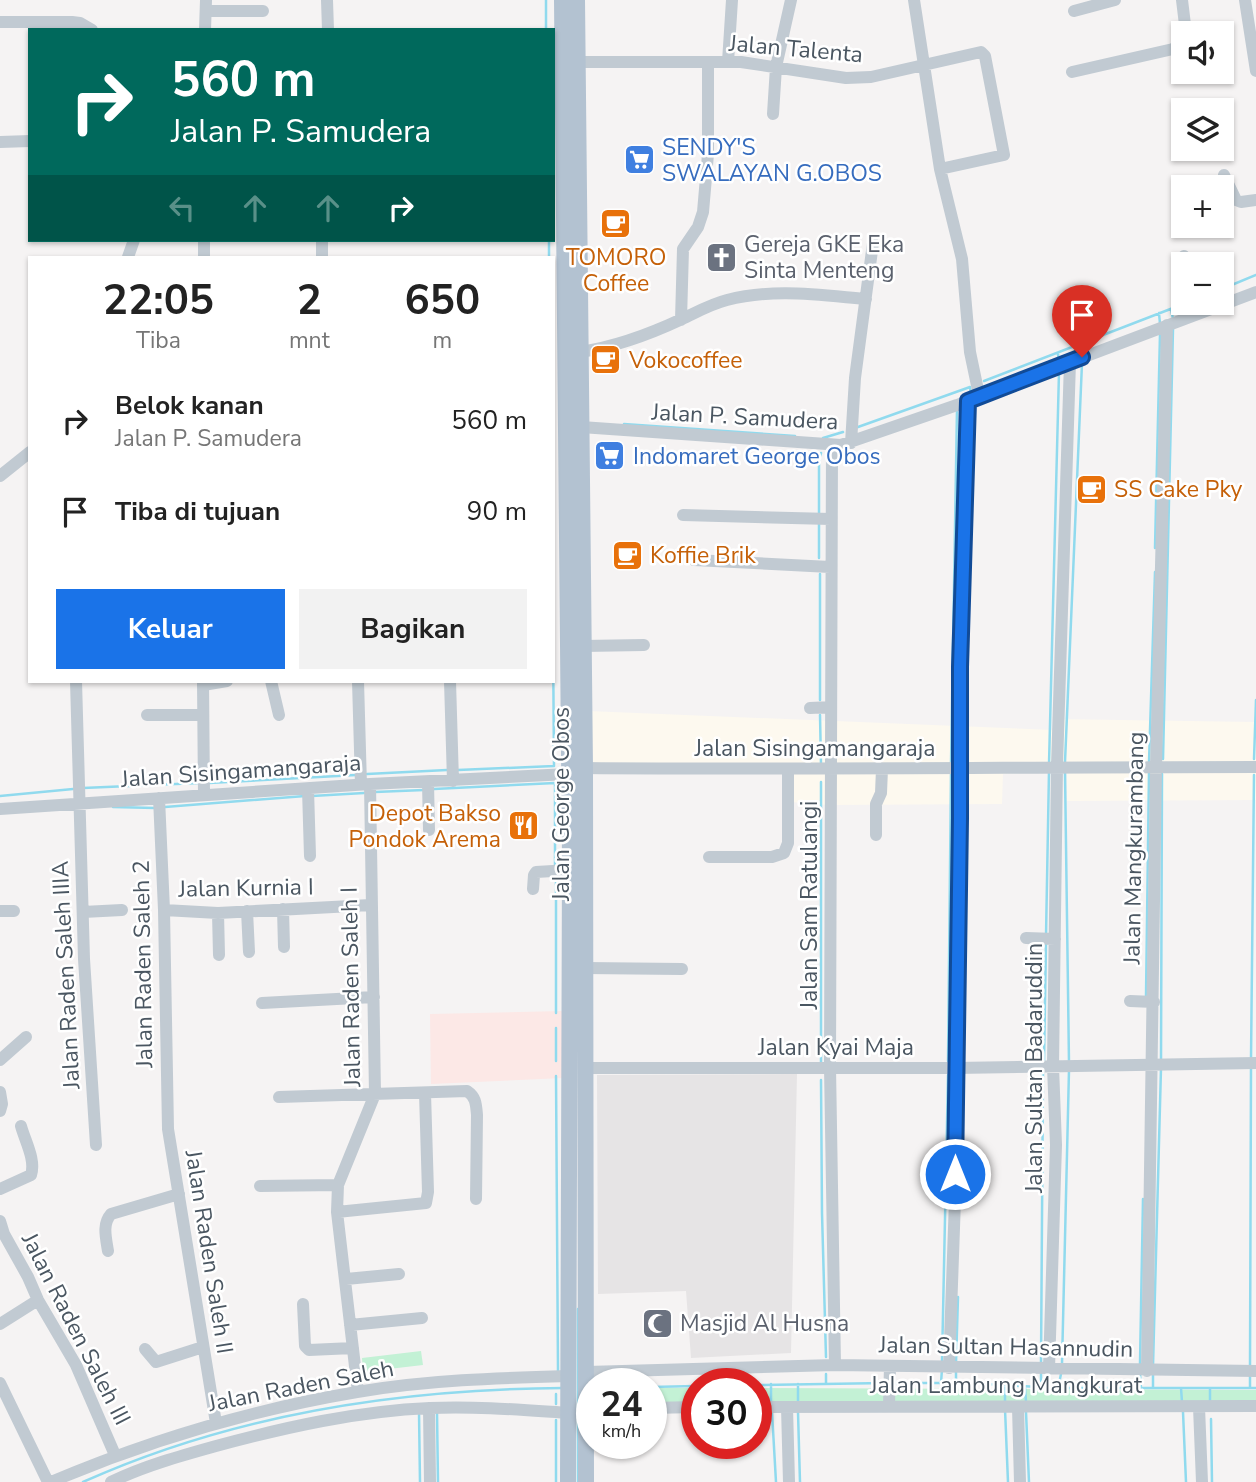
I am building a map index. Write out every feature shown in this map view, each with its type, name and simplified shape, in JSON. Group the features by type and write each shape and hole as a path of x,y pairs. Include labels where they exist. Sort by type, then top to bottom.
{"main road":[{"name":"Jalan George Obos","path":"562,0 558,75 558,230 574,577 583,646 584,768 575,861 570,1253 562,1376 568,1413"},
{"name":"Jalan George Obos","path":"577,0 581,427 568,774 585,968 587,1368"},
{"path":"570,1253 586,1253"},
{"path":"568,1413 568,1482"},
{"name":"Jalan George Obos","path":"586,1482 587,1459"}],"street":[{"path":"327,0 328,28"},
{"path":"728,62 732,0"},
{"path":"773,114 776,66 791,0"},
{"path":"914,0 940,169 962,259 974,398 958,769 960,818 955,1200 948,1368"},
{"path":"1074,11 1115,0"},
{"path":"1183,0 1185,21"},
{"path":"1245,0 1256,71"},
{"path":"205,28 206,6 263,10"},
{"path":"0,22 72,22 89,28"},
{"path":"1072,72 1171,49"},
{"name":"Jalan Talenta","path":"578,62 728,62 776,66 846,78 871,77 981,52 985,56 1004,155 940,169"},
{"path":"681,320 683,249 698,227 703,212 708,154 708,63"},
{"path":"0,142 28,141"},
{"path":"1234,196 1241,202 1256,200"},
{"path":"851,443 850,423 873,243"},
{"name":"Jalan P. Samudera","path":"1234,298 1256,292"},
{"path":"580,352 607,347 681,320 724,300 761,293 801,293 866,299"},
{"name":"Jalan P. Samudera","path":"581,427 832,446 851,443 1167,325 1183,315"},
{"name":"Jalan Mangkurambang","path":"1147,1371 1156,767 1167,325"},
{"name":"Jalan Sultan Badaruddin","path":"1049,1369 1056,1145 1053,1066 1057,766 1070,362"},
{"name":"Jalan Sam Ratulangi","path":"832,446 820,519 830,567 830,1067 835,1365"},
{"path":"0,476 28,454"},
{"path":"683,515 820,519"},
{"path":"694,560 830,567"},
{"path":"583,646 644,645"},
{"name":"Jalan Raden Saleh IIIA","path":"76,683 83,912 96,1145"},
{"path":"203,683 204,795"},
{"path":"271,683 279,715"},
{"name":"Jalan Raden Saleh I","path":"358,683 371,905 375,1094 338,1185 337,1212 358,1392"},
{"path":"450,683 453,780"},
{"path":"810,708 831,708"},
{"path":"147,715 203,715"},
{"name":"Jalan Sisingamangaraja","path":"584,768 1256,767"},
{"path":"709,857 772,857 784,853 788,843 788,769"},
{"path":"876,835 876,804 881,793 882,769"},
{"name":"Jalan Sisingamangaraja","path":"0,808 568,774"},
{"path":"428,782 429,830"},
{"path":"307,789 310,856"},
{"name":"Jalan Raden Saleh 2","path":"159,798 168,1129"},
{"path":"533,889 536,872 575,861"},
{"name":"Jalan Kurnia I","path":"164,910 218,913 371,905"},
{"path":"283,909 284,947"},
{"path":"83,912 122,910"},
{"path":"0,911 14,911"},
{"path":"247,911 249,952"},
{"path":"218,913 219,955"},
{"path":"1026,937 1055,939"},
{"path":"585,968 682,969"},
{"path":"262,1003 374,997"},
{"path":"1130,1001 1154,1002"},
{"path":"0,1060 26,1037"},
{"name":"Jalan Kyai Maja","path":"584,1068 955,1068 1256,1063"},
{"path":"279,1097 460,1090 473,1095 477,1115 475,1199"},
{"path":"0,1092 0,1111"},
{"path":"337,1212 426,1203 425,1093"},
{"path":"0,1189 33,1172 20,1126"},
{"name":"Jalan Raden Saleh II","path":"168,1129 203,1348 219,1422"},
{"path":"260,1186 338,1185"},
{"path":"108,1251 105,1227 111,1213 179,1194"},
{"name":"Jalan Raden Saleh III","path":"0,1222 38,1300 76,1365 115,1455"},
{"path":"346,1279 399,1274"},
{"path":"0,1324 38,1300"},
{"path":"303,1304 305,1346 309,1350 353,1348"},
{"path":"350,1325 422,1318"},
{"path":"145,1349 156,1362 203,1348"},
{"name":"Jalan Sultan Hasannudin","path":"667,1369 835,1365 1256,1371"},
{"path":"889,1401 890,1366"},
{"name":"Jalan Raden Saleh","path":"50,1482 115,1455 219,1422 358,1392 474,1379 562,1376"},
{"path":"0,1383 50,1482"},
{"name":"Jalan Lambung Mangkurat","path":"772,1407 889,1401 1018,1407 1256,1406"},
{"path":"1199,1406 1202,1482"},
{"path":"787,1407 789,1482"},
{"path":"1018,1407 1020,1482"},
{"path":"429,1408 430,1482"},
{"path":"111,1482 127,1479 177,1457 288,1428 366,1413 446,1408 568,1413"}],"shaded area":[{"path":"588,711 1053,730 1054,719 1256,722 1256,800 1067,801 1067,770 1003,774 1002,804 827,805 790,802 790,774 589,764"},
{"path":"564,1011 563,1078 431,1084 430,1014"},
{"path":"797,1074 791,1353 691,1358 686,1291 598,1294 597,1075"}],"green space":[{"path":"421,1351 423,1365 363,1372 362,1358"},
{"path":"667,1388 681,1388 681,1404 667,1404"},
{"path":"772,1388 1256,1390 1256,1404 772,1404"}],"waterway":[{"path":"546,0 546,28"},
{"path":"549,242 549,256"},
{"path":"1234,284 1256,275"},
{"path":"984,381 1171,309"},
{"path":"1159,313 1160,324"},
{"path":"1172,315 1173,319"},
{"path":"1163,759 1173,329"},
{"path":"1155,548 1160,334"},
{"path":"1078,346 1080,353"},
{"path":"1058,354 1059,362"},
{"path":"1065,762 1082,363"},
{"path":"1049,764 1059,372"},
{"path":"858,427 970,387 971,394"},
{"path":"951,764 957,410"},
{"path":"624,424 795,436"},
{"path":"823,438 843,432"},
{"path":"819,515 821,453"},
{"path":"819,522 819,558"},
{"path":"1149,762 1155,572"},
{"path":"820,574 820,700"},
{"path":"966,712 968,617"},
{"path":"458,770 554,766 553,683"},
{"path":"1254,759 1256,700"},
{"path":"820,715 821,764"},
{"path":"367,774 447,770"},
{"path":"1046,936 1049,771"},
{"path":"1065,772 1069,1063"},
{"path":"1146,996 1149,772"},
{"path":"948,1061 951,774"},
{"path":"1161,1061 1162,774"},
{"path":"209,783 356,775"},
{"path":"1251,1059 1254,775"},
{"path":"821,782 821,1064"},
{"path":"83,788 199,783"},
{"path":"434,789 555,783 555,866"},
{"path":"0,796 73,789"},
{"path":"375,792 424,790"},
{"path":"312,796 364,793"},
{"path":"165,807 305,796"},
{"path":"113,807 155,808"},
{"path":"556,876 556,1013"},
{"path":"1044,1062 1046,942"},
{"path":"577,1015 578,1040"},
{"path":"556,1028 556,1061"},
{"path":"1250,1367 1251,1066"},
{"path":"1153,1366 1161,1068"},
{"path":"1062,1364 1069,1070"},
{"path":"1041,1363 1043,1072"},
{"path":"942,1362 948,1075"},
{"path":"556,1076 558,1371"},
{"path":"821,1080 826,1357"},
{"path":"1140,1364 1143,1199"},
{"path":"956,1363 958,1297"},
{"path":"578,1309 578,1482"},
{"path":"941,1383 942,1369"},
{"path":"956,1370 956,1383"},
{"path":"1153,1372 1153,1388"},
{"path":"1041,1373 1041,1387"},
{"path":"826,1374 826,1383"},
{"path":"1058,1388 1061,1374"},
{"path":"1140,1374 1141,1388"},
{"path":"1250,1374 1250,1388"},
{"path":"772,1385 885,1383"},
{"path":"895,1383 965,1383 1058,1388 1256,1388"},
{"path":"798,1384 798,1402"},
{"path":"1005,1385 1005,1403"},
{"path":"667,1387 681,1386"},
{"path":"1025,1387 1026,1402"},
{"path":"83,1482 140,1458 199,1439 318,1410 440,1394 563,1388"},
{"path":"1181,1388 1182,1402"},
{"path":"1210,1388 1210,1402"},
{"path":"556,1394 556,1404"},
{"path":"1005,1409 1008,1482"},
{"path":"419,1412 420,1482"},
{"path":"437,1412 438,1482"},
{"path":"772,1412 776,1482"},
{"path":"798,1412 800,1482"},
{"path":"1026,1412 1029,1482"},
{"path":"1183,1412 1186,1482"},
{"path":"1211,1419 1212,1482"},
{"path":"556,1420 556,1482"}],"place":[{"name":"SENDY'S SWALAYAN G.OBOS","path":"639,160"},
{"name":"TOMORO Coffee","path":"616,223"},
{"name":"Gereja GKE Eka Sinta Menteng","path":"721,257"},
{"name":"Vokocoffee","path":"606,360"},
{"name":"Indomaret George Obos","path":"610,456"},
{"name":"SS Cake Pky","path":"1091,489"},
{"name":"Koffie Brik","path":"627,555"},
{"name":"Depot Bakso Pondok Arema","path":"524,826"},
{"name":"Masjid Al Husna","path":"657,1323"}],"route":[{"path":"955,1174 960,818 958,769 968,401 1082,357"}]}
